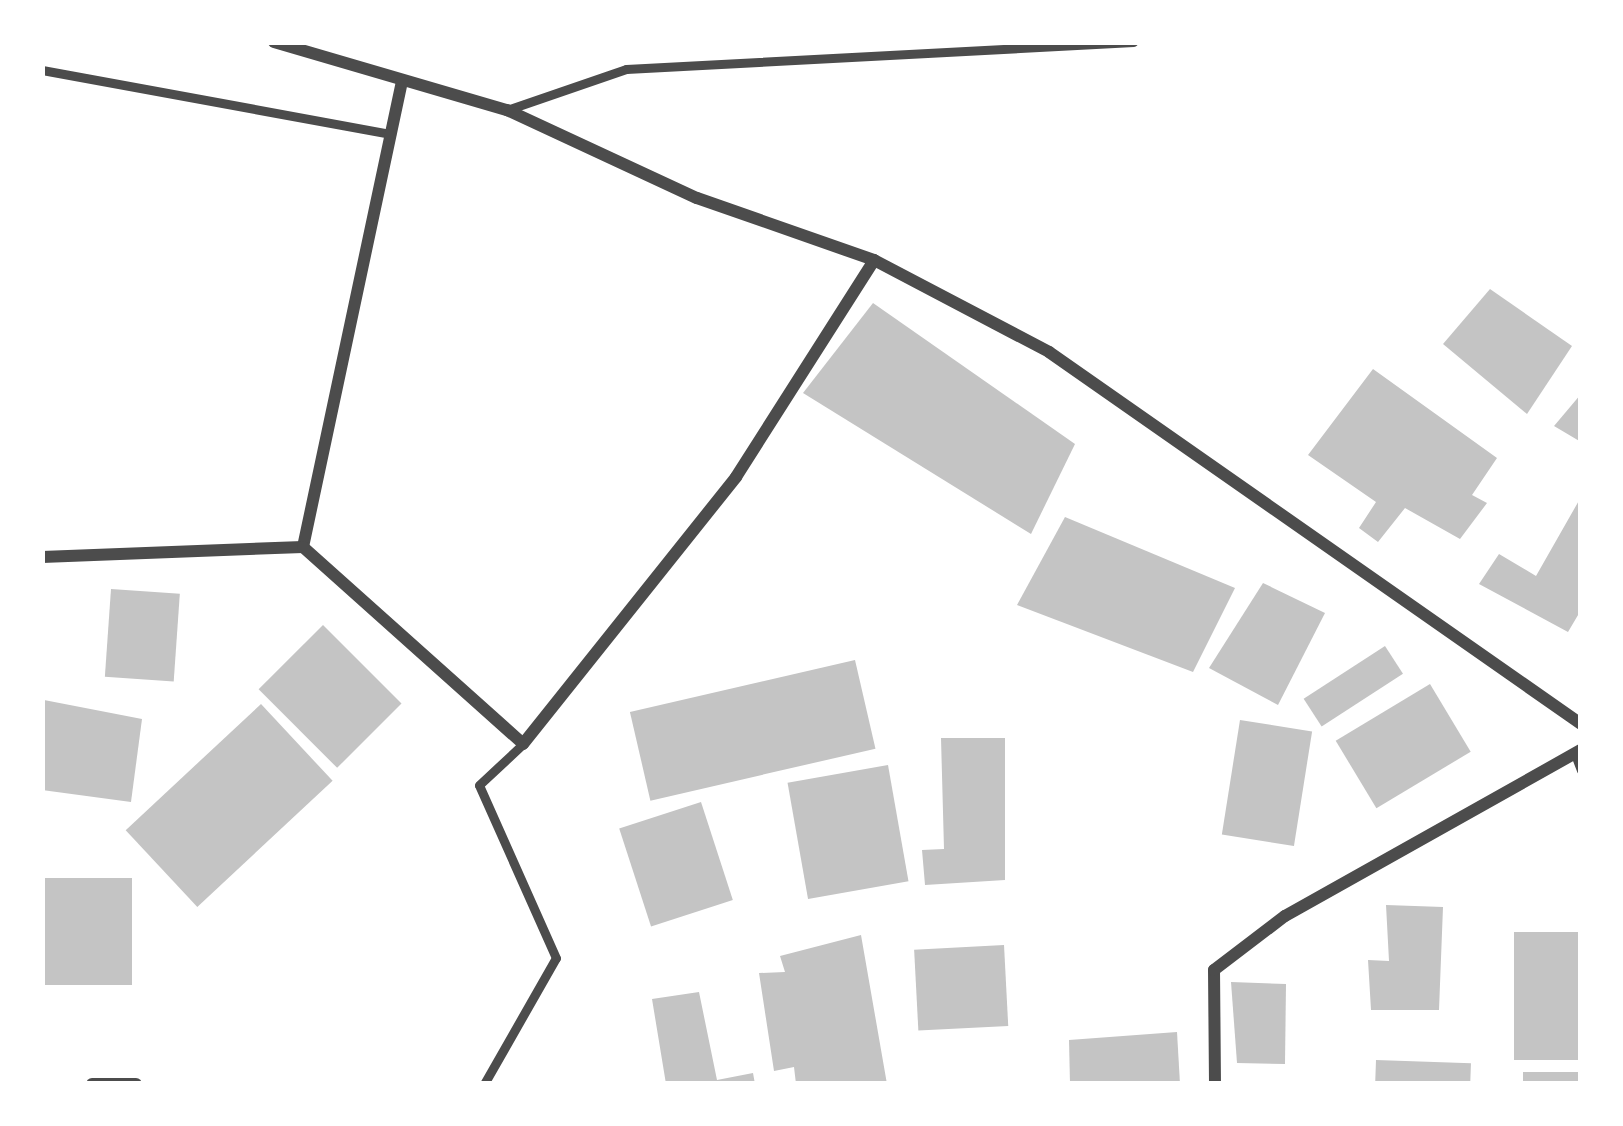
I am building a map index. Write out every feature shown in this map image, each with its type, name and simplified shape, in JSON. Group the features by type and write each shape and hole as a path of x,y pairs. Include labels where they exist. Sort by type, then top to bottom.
{"street":[{"path":"274,42 507,110 698,198 874,260 1049,352 1581,724"},
{"path":"303,547 402,80"},
{"path":"42,557 303,547 523,744 736,477 874,260"},
{"path":"1215,1084 1214,970 1285,916 1579,759"},
{"path":"92,1084 136,1084"}],"lane":[{"path":"507,110 626,69 1133,42"},
{"path":"42,70 391,134"},
{"path":"484,1084 556,958 479,785 523,744"}],"building":[{"path":"1490,289 1572,346 1527,414 1443,344"},
{"path":"873,303 1075,444 1031,534 803,393"},
{"path":"1373,369 1497,458 1472,495 1487,503 1460,539 1405,508 1378,542 1359,528 1376,502 1308,455"},
{"path":"1581,394 1581,442 1554,426"},
{"path":"1581,497 1581,610 1568,632 1479,584 1499,554 1536,576"},
{"path":"1065,517 1235,588 1193,672 1017,605"},
{"path":"1263,583 1325,613 1278,705 1209,668"},
{"path":"111,589 180,594 174,682 105,677"},
{"path":"323,625 401,703 337,768 259,689"},
{"path":"1385,646 1403,674 1322,727 1304,699"},
{"path":"855,660 875,749 650,801 630,712"},
{"path":"1430,684 1471,752 1376,808 1336,741"},
{"path":"44,700 142,719 131,802 42,790"},
{"path":"261,704 333,781 197,907 126,830"},
{"path":"1240,720 1312,731 1294,846 1222,835"},
{"path":"941,738 1005,738 1005,880 925,885 922,850 944,849"},
{"path":"888,765 908,881 808,899 788,783"},
{"path":"701,802 733,900 651,927 619,829"},
{"path":"42,878 132,878 132,985 42,985"},
{"path":"1386,905 1443,907 1439,1010 1371,1010 1368,960 1389,961"},
{"path":"1514,932 1581,932 1581,1060 1514,1060"},
{"path":"861,935 887,1084 796,1084 794,1067 774,1071 759,973 785,972 780,956"},
{"path":"1004,945 1008,1026 918,1031 914,950"},
{"path":"1231,982 1286,984 1285,1064 1237,1063"},
{"path":"699,992 717,1080 753,1073 755,1084 666,1084 652,999"},
{"path":"1177,1032 1180,1084 1070,1084 1069,1040"},
{"path":"1376,1060 1471,1063 1470,1084 1375,1084"},
{"path":"1523,1072 1581,1072 1581,1084 1523,1084"}]}
